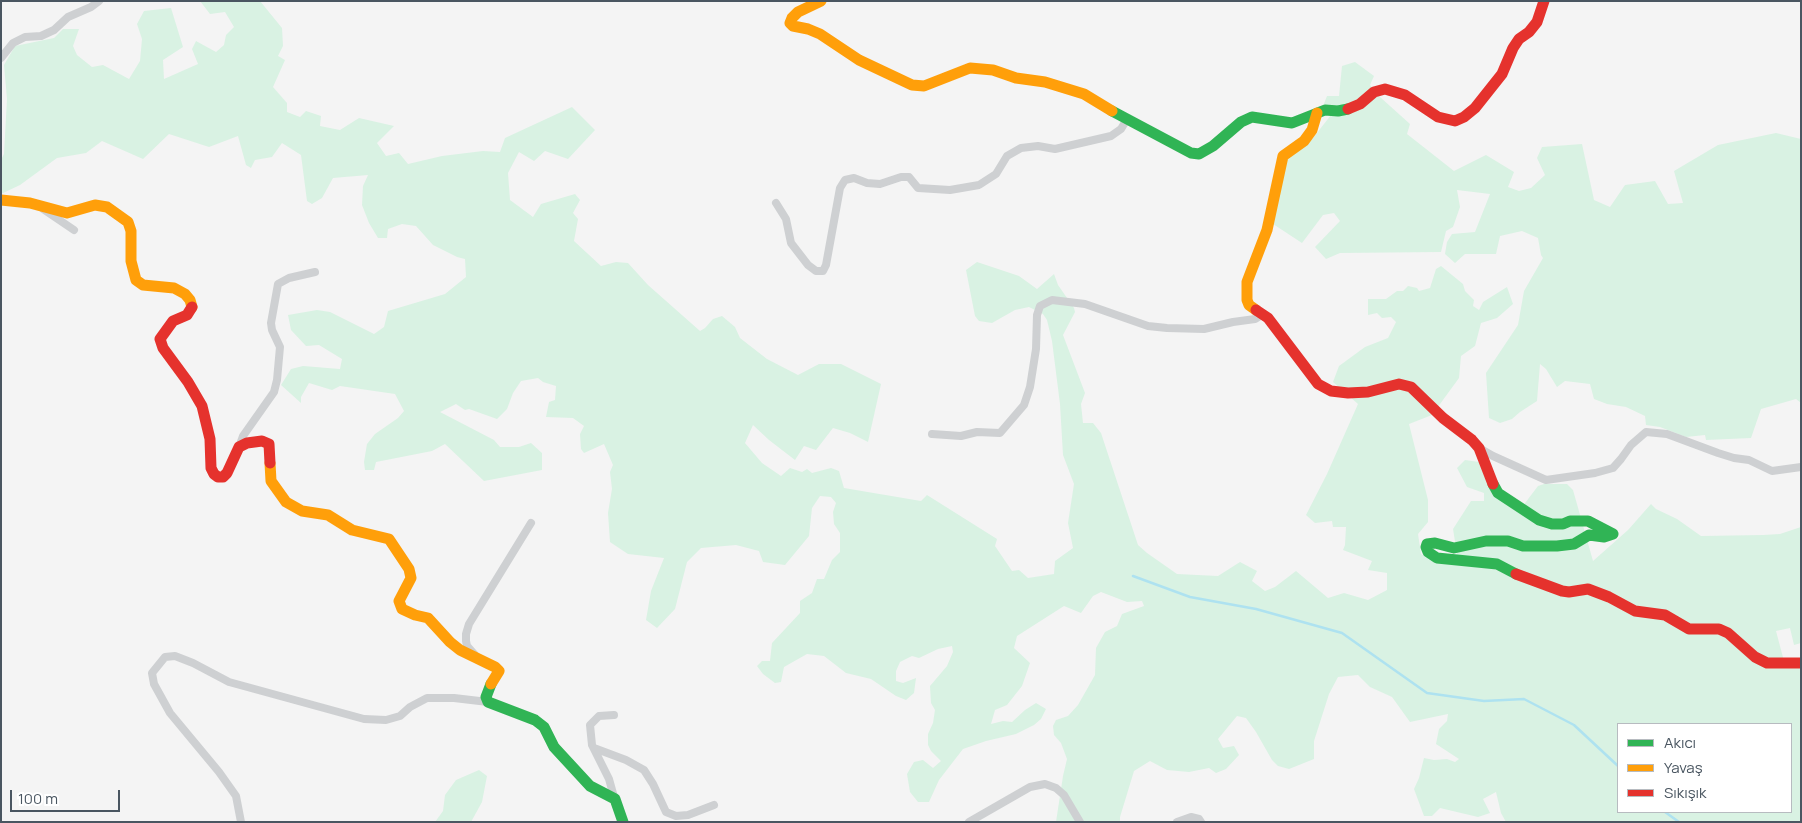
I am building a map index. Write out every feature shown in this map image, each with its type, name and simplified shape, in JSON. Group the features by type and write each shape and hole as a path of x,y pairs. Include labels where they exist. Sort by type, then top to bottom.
{"street":[{"path":"1,58 14,42 25,37 40,36 54,30 68,17 91,7 99,1"},
{"path":"821,1 798,12 790,23 793,26 820,34 858,60 912,85 924,86 960,71 970,68 982,68 1016,78 1070,89 1084,94 1127,120 1191,153 1199,154 1213,146 1241,122 1252,117 1292,123 1325,110 1338,111 1352,108 1374,92 1385,89 1405,95 1438,117 1455,120 1464,117 1475,108 1502,74 1509,55 1519,39 1529,32 1537,22 1544,1"},
{"path":"1317,113 1312,130 1304,141 1282,156 1267,230 1247,282 1247,300 1250,306 1268,318 1318,384 1331,391 1348,393 1368,392 1399,384 1411,387 1443,418 1472,440 1479,448 1546,480 1595,473 1612,468 1622,459 1631,445 1646,432 1667,434 1718,453 1749,460 1772,471 1801,467"},
{"path":"776,203 786,219 791,243 808,265 816,270 824,271 840,188 846,180 854,178 867,183 880,184 900,177 909,177 918,188 950,190 979,185 996,174 1007,156 1021,148 1038,146 1055,149 1111,136 1121,129 1127,120"},
{"path":"1,200 35,204 67,213 95,205 107,207 128,222 131,232 131,261 136,280 143,285 174,288 185,294 190,300 192,307 187,315 173,321 160,339 162,348 188,382 202,406 210,438 211,468 218,477 223,477 243,436 274,392 278,380 280,347 272,330 271,323 278,284 288,278 315,272"},
{"path":"35,204 74,230"},
{"path":"932,434 961,436 977,432 1000,433 1024,404 1030,387 1036,350 1037,315 1040,306 1052,300 1085,304 1148,326 1167,328 1204,329 1255,319 1264,314"},
{"path":"239,447 247,443 262,441 269,444 271,481 286,502 302,511 328,516 352,530 389,540 410,569 411,578 399,601 402,609 428,618 460,650 495,667 499,671 488,690 486,697 488,702"},
{"path":"1479,448 1493,485 1498,493 1512,503 1539,520 1558,524 1570,521 1588,521 1613,534 1604,537 1589,535 1574,544 1557,546 1523,546 1508,541 1486,541 1454,548 1435,543 1427,544 1428,552 1437,558 1496,564 1521,577 1562,591 1569,592 1588,589 1635,612 1665,616 1690,628 1719,629 1728,633 1755,657 1767,663 1801,663"},
{"path":"478,659 467,646 466,634 469,624 531,523"},
{"path":"241,822 236,796 219,772 170,713 154,684 152,673 165,656 174,656 230,682 364,719 386,720 400,716 410,707 427,698 454,698 488,702 535,720 544,727 554,747 590,786 615,799"},
{"path":"614,715 599,716 590,725 594,748 609,779 623,822"},
{"path":"594,748 626,760 644,770 666,812 676,816 688,815 714,805"},
{"path":"969,822 1030,787 1045,784 1056,788 1064,795 1080,822"},
{"path":"1177,822 1192,816 1202,822"}],"green space":[{"path":"200,1 260,1 282,28 283,46 278,56 285,60 273,87 287,103 287,112 300,117 306,111 321,116 320,126 340,130 359,118 394,126 377,143 386,156 399,153 408,164 442,156 483,151 500,152 505,138 572,107 595,130 568,159 545,151 534,161 519,152 508,173 510,200 533,217 541,204 575,194 580,200 573,213 578,219 574,241 601,266 616,262 628,263 648,285 700,331 713,319 722,316 735,327 740,338 767,359 798,375 819,364 841,364 881,384 868,442 850,433 833,428 816,450 804,446 795,460 753,425 745,443 762,463 781,476 790,468 802,472 807,469 812,473 831,468 839,471 844,488 921,501 927,495 997,539 995,546 1012,571 1019,570 1028,578 1054,574 1055,561 1073,548 1068,523 1074,484 1063,455 1060,404 1052,341 1047,320 1043,314 1029,307 1015,310 992,323 979,321 975,316 966,270 977,262 1019,276 1037,289 1054,274 1058,285 1074,308 1075,312 1063,335 1085,393 1081,404 1083,423 1093,423 1101,433 1138,545 1147,553 1177,574 1218,576 1240,562 1257,571 1252,581 1265,591 1275,587 1296,571 1328,598 1344,593 1368,600 1387,590 1387,573 1368,570 1372,561 1343,550 1346,527 1333,527 1332,521 1315,523 1306,515 1327,474 1358,404 1333,382 1339,366 1365,347 1388,338 1396,322 1391,317 1382,318 1377,313 1368,315 1368,299 1386,299 1397,291 1403,291 1408,286 1417,288 1419,291 1430,288 1436,269 1441,266 1463,284 1465,291 1474,300 1473,306 1479,310 1483,302 1507,287 1513,304 1497,318 1481,323 1475,346 1461,356 1459,378 1432,415 1409,424 1428,500 1428,522 1418,534 1421,554 1443,562 1457,554 1453,529 1471,501 1484,501 1484,493 1467,487 1457,468 1465,460 1479,462 1519,511 1538,486 1544,484 1567,484 1573,490 1593,561 1628,530 1651,504 1656,509 1677,519 1701,536 1780,534 1801,527 1801,643 1794,645 1790,628 1776,631 1785,665 1801,668 1801,822 1506,822 1501,813 1496,792 1483,799 1490,813 1478,817 1440,808 1432,816 1424,816 1414,789 1424,758 1434,760 1447,759 1455,762 1459,759 1436,744 1439,729 1447,721 1448,714 1410,722 1392,697 1370,687 1358,675 1338,677 1329,694 1314,741 1314,759 1289,769 1278,766 1272,760 1246,718 1237,716 1218,739 1223,748 1234,746 1239,755 1226,769 1216,773 1209,768 1189,772 1167,770 1150,761 1134,771 1120,822 1056,822 1067,759 1061,743 1054,735 1053,726 1056,720 1068,716 1078,705 1095,675 1096,648 1105,632 1117,626 1122,614 1144,606 1142,601 1127,602 1101,592 1093,596 1081,613 1064,606 1017,636 1014,648 1030,663 1022,686 1007,705 995,710 991,724 1003,721 1012,722 1036,703 1046,709 1041,719 1034,725 1016,734 963,749 939,780 929,802 918,802 910,792 907,774 914,762 923,760 933,768 941,761 928,745 928,734 933,723 935,710 931,703 930,686 947,666 953,652 952,646 938,649 919,658 912,656 900,662 896,671 896,681 903,683 916,678 914,693 906,700 896,696 871,679 846,673 824,656 807,654 784,667 781,682 775,683 763,674 757,666 762,661 770,661 772,643 800,613 800,601 812,593 817,579 824,579 832,560 840,552 840,533 834,524 833,512 836,503 831,497 820,496 812,508 809,536 785,565 763,562 759,551 736,545 701,548 687,562 675,609 657,628 646,620 651,591 664,558 628,554 610,542 608,513 612,489 610,472 613,465 604,444 584,453 581,449 580,434 584,426 573,418 546,417 549,402 555,400 556,386 543,382 538,378 521,381 513,393 507,409 497,419 469,409 465,410 456,404 440,412 494,440 500,447 519,447 531,443 542,453 542,470 484,481 445,444 432,451 376,462 374,470 365,470 364,462 367,444 375,434 398,418 404,411 395,394 340,386 332,390 309,383 301,397 301,403 281,385 291,369 303,366 340,369 342,359 319,345 306,346 291,330 288,315 317,310 330,312 374,334 384,327 388,311 445,294 466,277 465,259 433,245 416,226 402,224 388,229 387,238 378,238 369,223 362,205 363,186 368,175 333,178 322,198 312,204 307,201 301,155 282,143 272,157 255,160 251,168 246,165 238,136 209,147 169,134 143,159 102,141 86,153 57,158 20,185 1,194 1,160 4,154 7,99 4,65 15,46 54,38 63,29 79,29 73,46 77,55 92,67 103,65 129,79 140,61 142,39 137,24 144,11 171,8 183,47 163,60 164,79 198,64 192,49 196,41 216,52 224,45 226,35 234,27 225,12 210,14"},
{"path":"1355,62 1374,76 1370,85 1380,97 1410,124 1407,134 1454,171 1486,155 1514,172 1508,187 1519,191 1531,188 1545,175 1537,158 1542,147 1582,144 1594,200 1610,207 1625,185 1655,181 1668,204 1683,203 1674,171 1718,145 1776,133 1801,139 1801,403 1796,399 1761,409 1751,438 1706,440 1705,435 1686,437 1660,427 1646,425 1645,416 1626,407 1607,404 1594,399 1590,384 1565,381 1557,387 1546,369 1540,364 1537,401 1512,419 1500,423 1489,418 1486,373 1518,325 1524,291 1543,258 1538,238 1522,231 1500,236 1496,254 1465,254 1455,263 1445,254 1447,242 1452,234 1475,232 1490,194 1457,190 1460,207 1453,227 1446,231 1441,252 1340,253 1326,259 1315,247 1340,221 1334,213 1323,215 1302,243 1273,224 1286,161 1313,138 1331,115 1323,106 1327,96 1339,96 1342,66"},
{"path":"479,770 487,776 482,802 471,822 435,822 443,811 445,795 456,780"}],"waterway":[{"path":"1133,576 1190,597 1256,609 1342,633 1427,693 1484,701 1524,699 1574,725 1617,765"},
{"path":"1666,813 1679,822"}],"traffic: fast":[{"path":"1112,111 1191,153 1199,154 1213,146 1241,122 1252,117 1292,123 1325,110 1338,111 1348,109"},
{"path":"1493,484 1498,493 1539,520 1552,524 1588,521 1613,534 1604,537 1589,535 1574,544 1557,546 1523,546 1508,541 1486,541 1454,548 1435,543 1427,544 1426,547 1428,552 1437,558 1497,564 1516,574"},
{"path":"491,684 486,697 488,702 535,720 544,727 554,747 590,786 615,799 623,822"}],"traffic: slow":[{"path":"821,1 798,12 790,23 793,26 820,34 859,60 912,85 924,86 970,68 993,70 1016,78 1045,82 1084,94 1112,111"},
{"path":"1256,310 1249,305 1247,300 1247,282 1267,230 1283,156 1304,141 1312,130 1317,113"},
{"path":"1,200 30,203 67,213 95,205 107,207 128,222 131,231 131,261 136,280 143,285 174,288 185,294 190,300 192,307"},
{"path":"270,463 271,481 286,502 302,511 328,515 352,530 389,539 409,569 411,578 399,601 402,609 428,618 460,650 495,667 499,671 491,684"}],"traffic: jam":[{"path":"1348,109 1360,104 1374,92 1385,89 1405,95 1438,117 1455,121 1464,117 1475,108 1502,74 1519,39 1529,32 1537,22 1544,1"},
{"path":"192,307 187,315 173,321 160,339 163,348 188,382 202,406 210,439 211,468 214,474 218,477 223,477 227,473 239,447 247,443 262,441 269,444 270,463"},
{"path":"1256,310 1268,318 1318,384 1331,391 1348,393 1368,392 1399,384 1411,387 1443,418 1472,440 1479,448 1493,484"},
{"path":"1516,574 1562,591 1569,592 1588,589 1609,597 1635,611 1665,615 1689,629 1719,629 1728,633 1755,657 1767,663 1801,663"}]}
